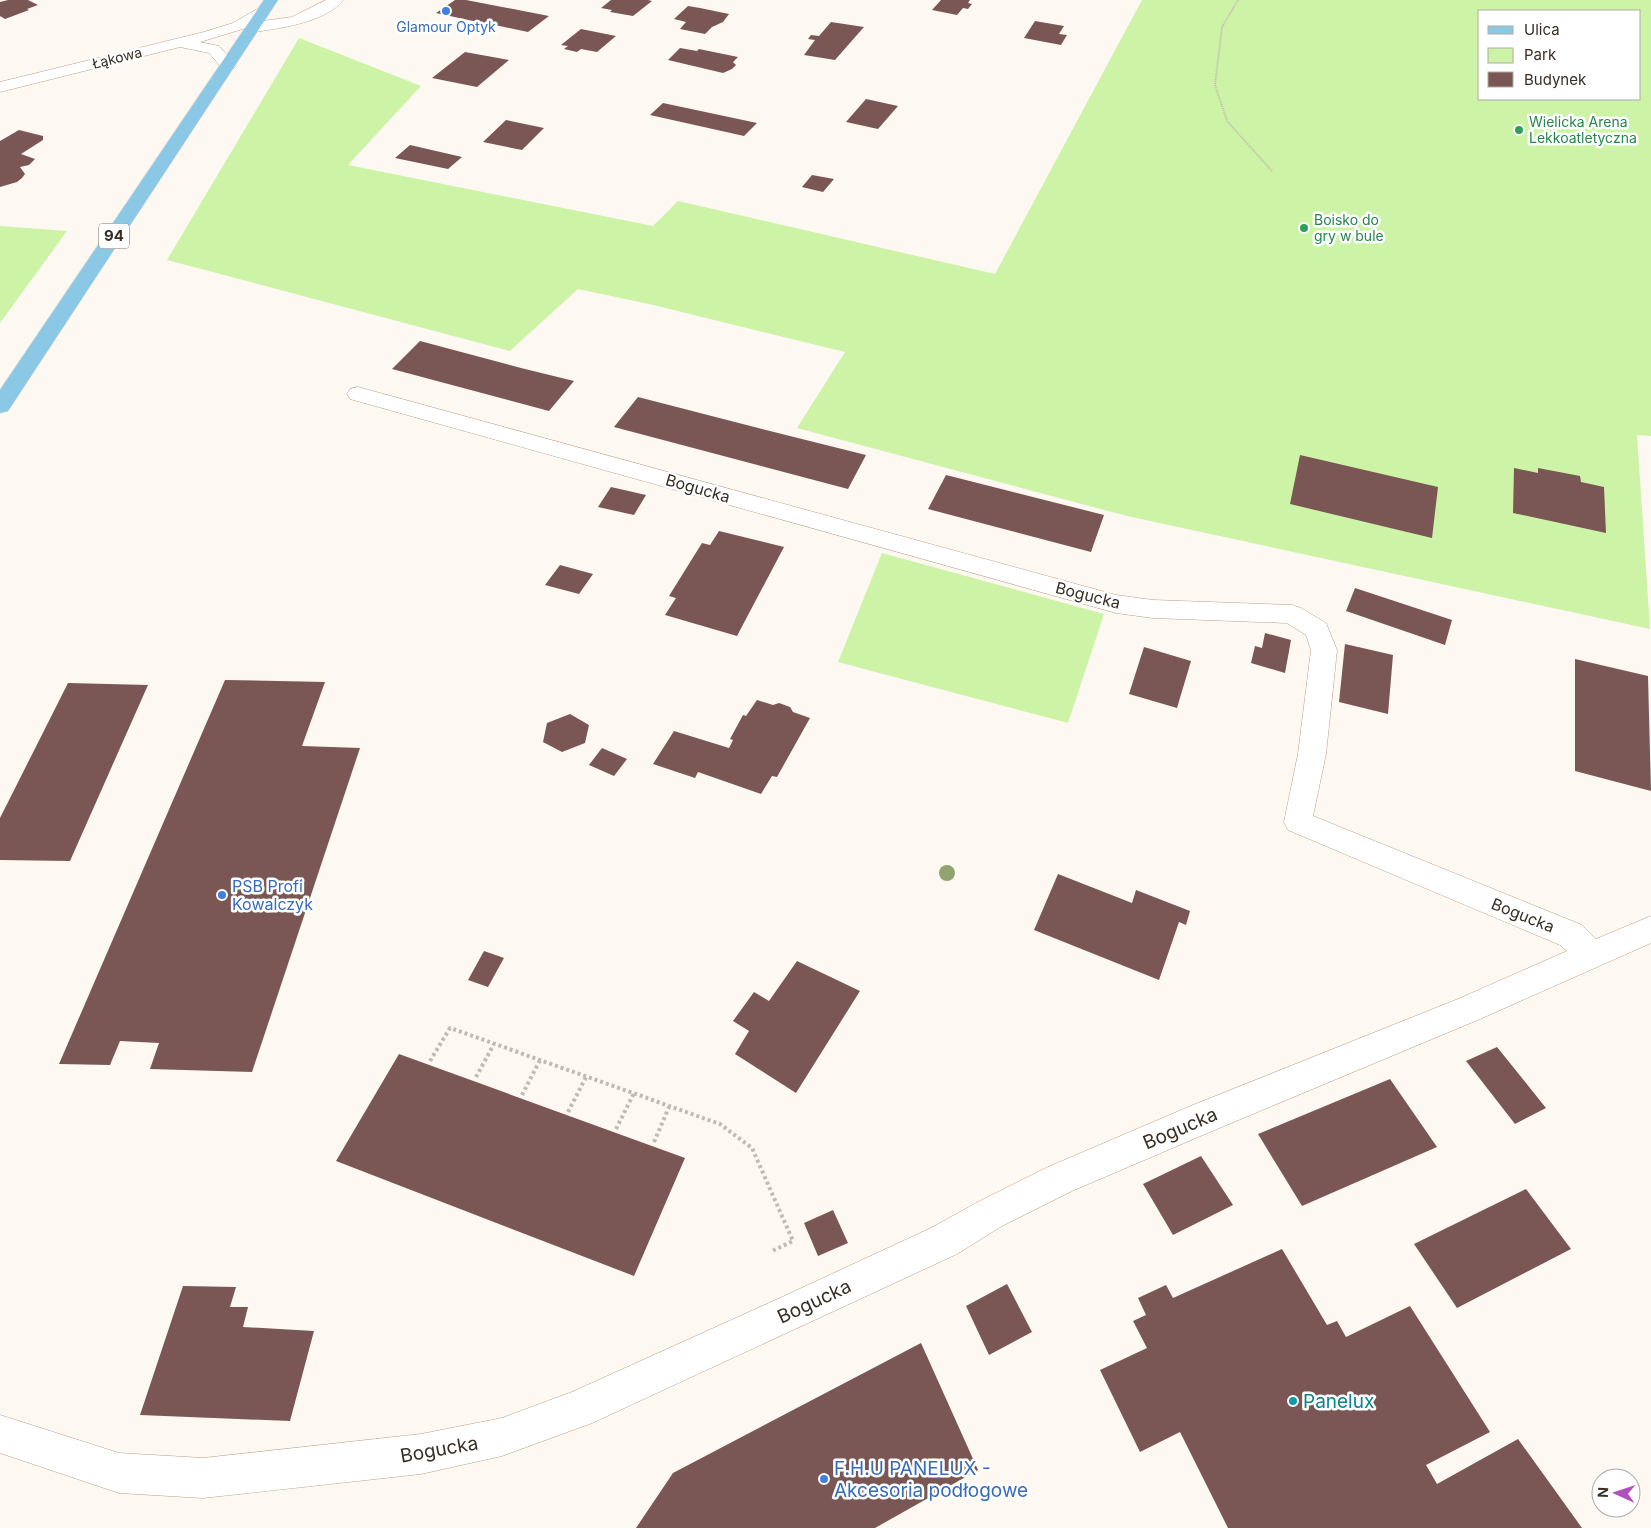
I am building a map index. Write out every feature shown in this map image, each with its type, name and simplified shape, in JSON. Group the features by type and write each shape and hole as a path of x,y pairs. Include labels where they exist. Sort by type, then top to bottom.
{"main road":[{"name":"94","path":"0,406 267,6"}],"street":[{"path":"253,27 292,23 316,14 336,0"},
{"path":"179,42 238,26 267,6"},
{"name":"Łąkowa","path":"0,87 179,42 214,49 228,64"},
{"name":"Bogucka","path":"358,394 1116,604 1153,609 1292,614 1317,630 1324,650 1312,754 1298,822 1571,935 1594,956"},
{"name":"Bogucka","path":"0,1434 119,1473 203,1478 422,1454 502,1437 578,1410 793,1311 944,1240 990,1214 1060,1179 1594,956 1651,929"}],"path":[{"path":"1238,0 1222,28 1215,85 1227,121 1272,171"},
{"path":"430,1061 450,1028 720,1124 752,1148 793,1240 772,1251"},
{"path":"476,1077 494,1044"},
{"path":"522,1095 540,1060"},
{"path":"568,1112 586,1077"},
{"path":"616,1129 634,1093"},
{"path":"654,1142 669,1106"}],"green space":[{"path":"1142,0 1651,0 1651,436 1637,435 1650,629 1127,516 797,428 845,352 649,304 578,289 510,351 167,260 299,38 421,86 348,165 653,226 678,201 995,274"},
{"path":"0,226 67,231 0,323"},
{"path":"882,553 1104,614 1068,723 838,662"}],"building":[{"path":"28,0 38,5 5,19 0,16 0,2"},
{"path":"455,0 466,0 549,16 528,32 495,25 490,29 482,27 487,24 436,13"},
{"path":"611,0 652,1 633,16 610,12 612,10 601,8"},
{"path":"941,0 970,0 968,3 972,4 968,9 963,8 957,15 932,10"},
{"path":"688,6 729,14 723,22 712,27 705,34 680,29 686,22 674,19"},
{"path":"1035,21 1064,26 1059,34 1067,35 1061,45 1024,38"},
{"path":"831,22 864,27 835,60 804,55 815,40 808,39 811,35 819,36"},
{"path":"581,29 616,36 597,52 581,49 577,52 564,49 568,46 561,45"},
{"path":"680,48 697,51 699,49 738,57 733,62 736,65 723,73 668,60"},
{"path":"465,52 509,60 477,87 432,78"},
{"path":"866,99 898,106 878,129 846,122"},
{"path":"663,103 757,123 744,136 650,115"},
{"path":"506,120 544,128 522,150 483,142"},
{"path":"19,130 43,136 43,140 21,154 35,159 29,165 20,167 25,174 22,178 17,182 0,187 0,141"},
{"path":"410,145 462,157 448,169 395,158"},
{"path":"812,175 834,179 823,192 802,187"},
{"path":"420,341 574,381 549,411 392,369"},
{"path":"638,397 866,455 848,489 614,427"},
{"path":"1300,455 1438,487 1432,538 1290,504"},
{"path":"1514,468 1538,473 1538,468 1580,476 1581,482 1604,487 1606,533 1513,513"},
{"path":"946,475 1104,515 1091,552 928,509"},
{"path":"611,487 646,495 634,515 598,507"},
{"path":"719,531 784,547 737,636 665,615 676,598 669,596 702,543 710,545"},
{"path":"560,565 593,574 579,594 545,585"},
{"path":"1355,588 1452,620 1445,645 1346,611"},
{"path":"1265,633 1291,640 1285,673 1251,663 1255,646 1262,648"},
{"path":"1345,644 1393,655 1388,714 1339,702"},
{"path":"1144,647 1191,661 1177,708 1129,694"},
{"path":"1575,659 1648,676 1651,791 1575,771"},
{"name":"PSB Profi Kowalczyk","path":"225,680 325,682 302,746 360,748 252,1072 150,1069 159,1043 120,1041 110,1065 59,1064"},
{"path":"68,683 148,685 70,861 0,860 0,818"},
{"path":"757,700 773,705 779,703 790,707 793,712 810,718 777,777 772,776 761,794 698,772 695,778 653,764 674,731 729,748 733,740 730,739 743,715 746,716"},
{"path":"570,714 589,725 585,743 562,752 543,742 547,723"},
{"path":"602,748 627,759 614,776 589,765"},
{"path":"1058,874 1132,903 1136,890 1190,911 1186,925 1179,922 1159,980 1034,930"},
{"path":"484,951 504,958 488,987 468,980"},
{"path":"797,961 860,991 796,1093 735,1054 749,1031 733,1021 754,992 769,1001"},
{"path":"1497,1047 1546,1108 1515,1124 1466,1061"},
{"path":"399,1054 685,1158 634,1276 336,1161"},
{"path":"1390,1079 1437,1147 1302,1206 1258,1134"},
{"path":"1201,1156 1233,1205 1173,1235 1143,1184"},
{"path":"1526,1189 1571,1249 1457,1308 1414,1244"},
{"path":"833,1210 848,1243 818,1256 804,1223"},
{"name":"Panelux","path":"1282,1249 1327,1325 1337,1321 1346,1337 1410,1306 1490,1432 1426,1465 1437,1484 1518,1439 1582,1528 1228,1528 1180,1432 1140,1452 1100,1370 1147,1348 1133,1321 1146,1315 1138,1298 1166,1285 1173,1298"},
{"path":"1007,1284 1032,1332 989,1355 966,1306"},
{"path":"183,1286 236,1287 230,1307 248,1307 243,1327 314,1331 290,1421 140,1415"},
{"path":"921,1343 978,1470 875,1528 636,1528 673,1473"}],"place":[{"name":"Glamour Optyk","path":"446,11"},
{"name":"Wielicka Arena Lekkoatletyczna","path":"1519,130"},
{"name":"Boisko do gry w bule","path":"1304,228"},
{"name":"PSB Profi Kowalczyk","path":"222,895"},
{"name":"Panelux","path":"1293,1401"},
{"name":"F.H.U PANELUX - Akcesoria podłogowe","path":"824,1479"}]}
